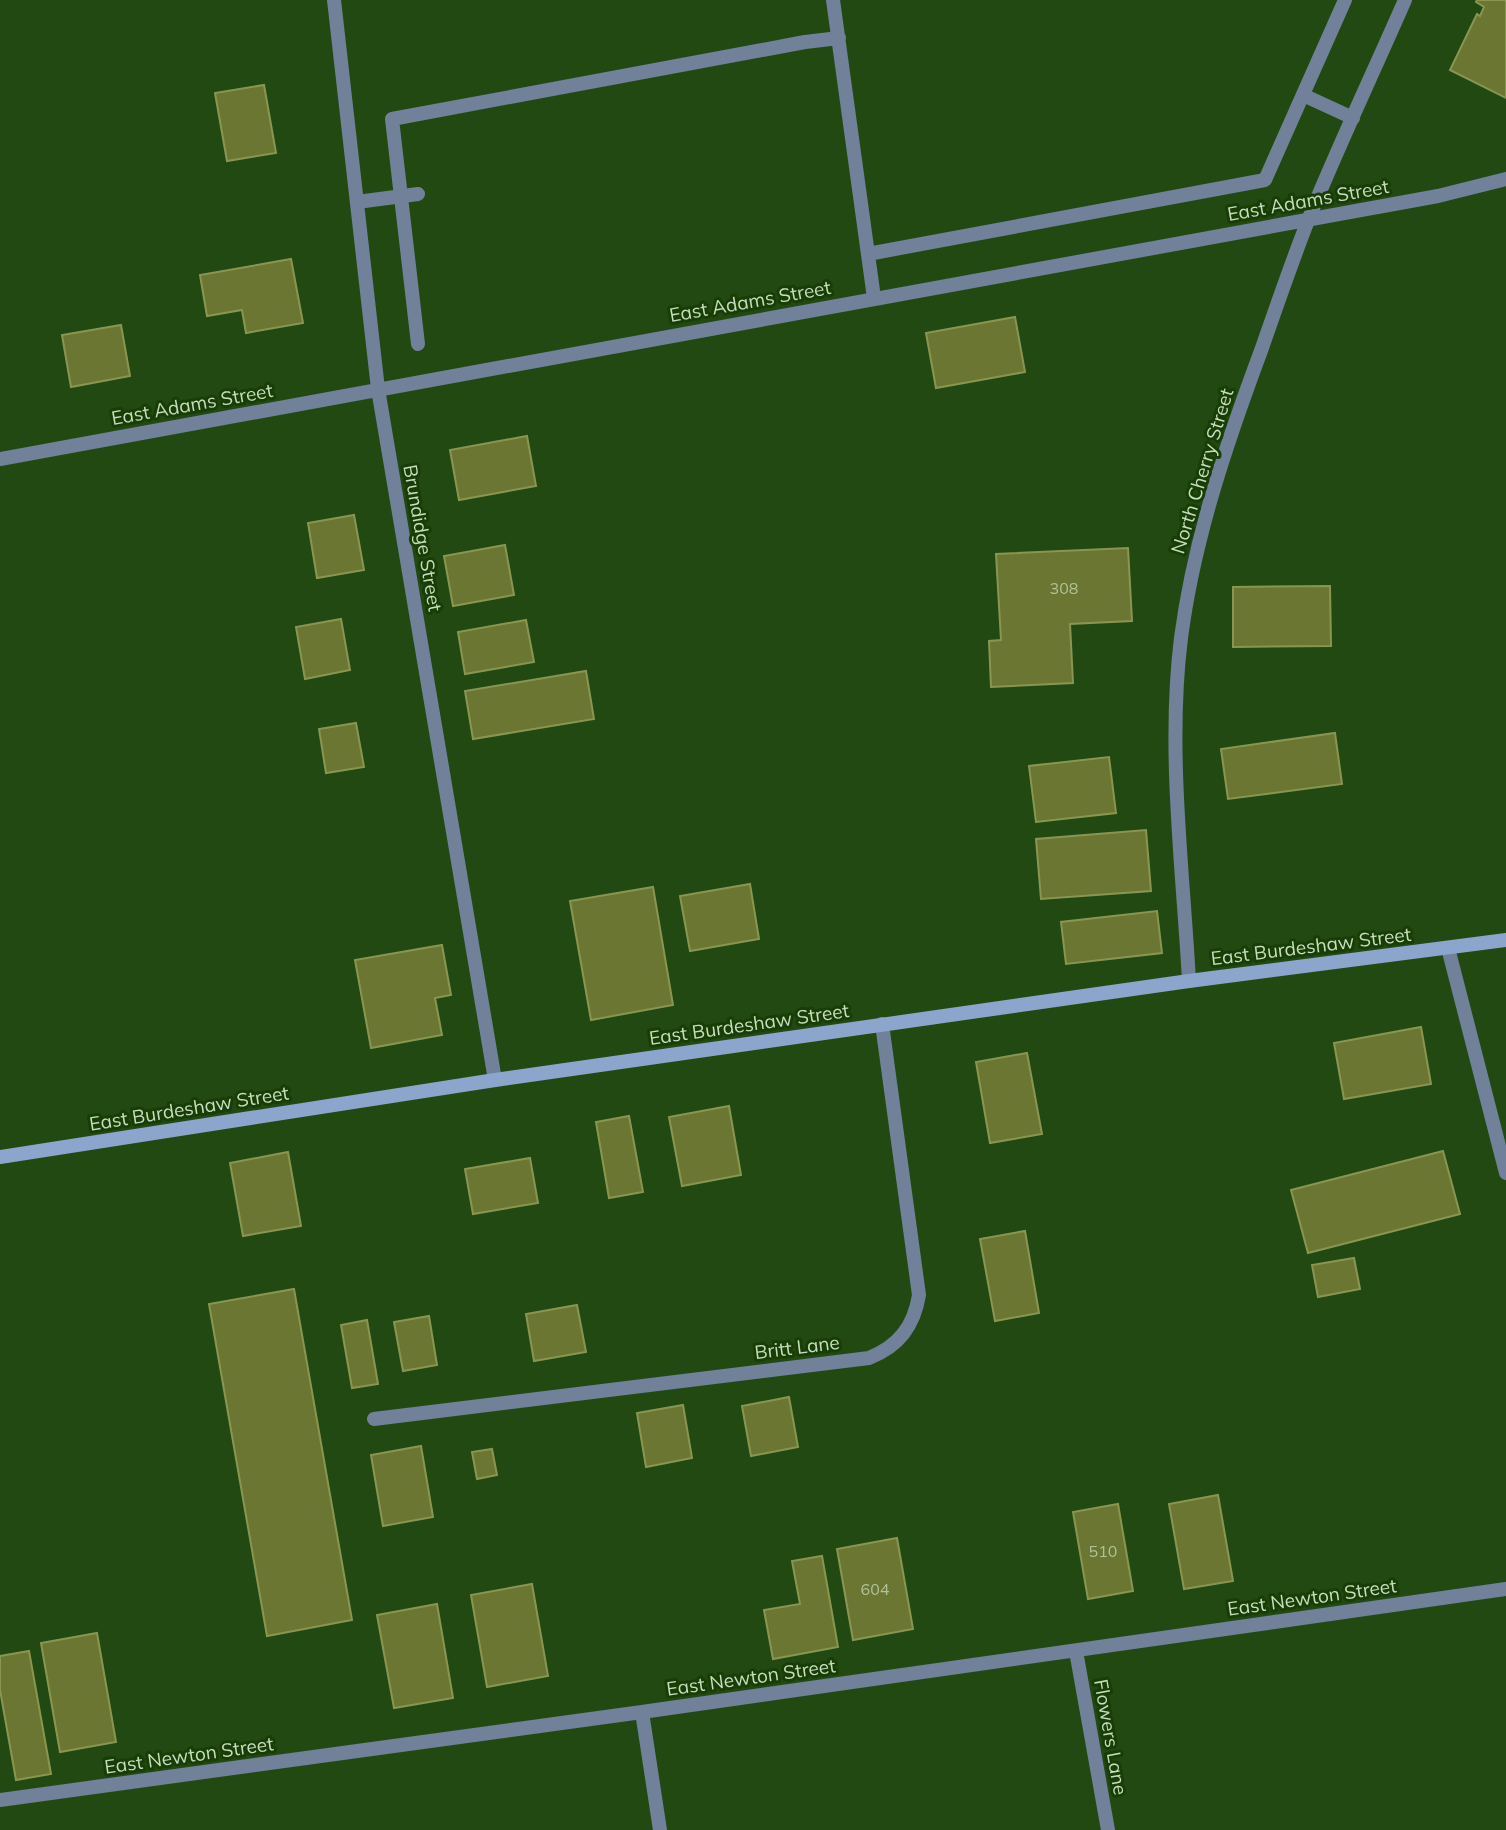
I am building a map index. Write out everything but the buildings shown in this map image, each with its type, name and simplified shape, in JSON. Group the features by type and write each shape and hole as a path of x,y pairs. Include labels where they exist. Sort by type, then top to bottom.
{"street":[{"name":"Brundidge Street","path":"334,0 378,389 495,1080"},
{"path":"834,0 874,298"},
{"path":"868,254 1265,180 1345,0"},
{"name":"North Cherry Street","path":"1189,981 1175,706 1190,578 1236,417 1309,219 1405,0"},
{"path":"418,344 392,119 804,42 839,38"},
{"path":"1303,95 1353,118"},
{"name":"East Adams Street","path":"0,458 1438,196 1506,178"},
{"path":"357,202 418,194"},
{"name":"East Burdeshaw Street","path":"0,1157 495,1080 882,1024 1506,940"},
{"path":"1448,948 1506,1173"},
{"name":"Britt Lane","path":"374,1419 869,1358 892,1346 909,1328 916,1312 919,1294 882,1024"},
{"name":"East Newton Street","path":"0,1800 1506,1589"},
{"name":"Flowers Lane","path":"1076,1650 1108,1830"},
{"path":"642,1712 660,1830"}]}
